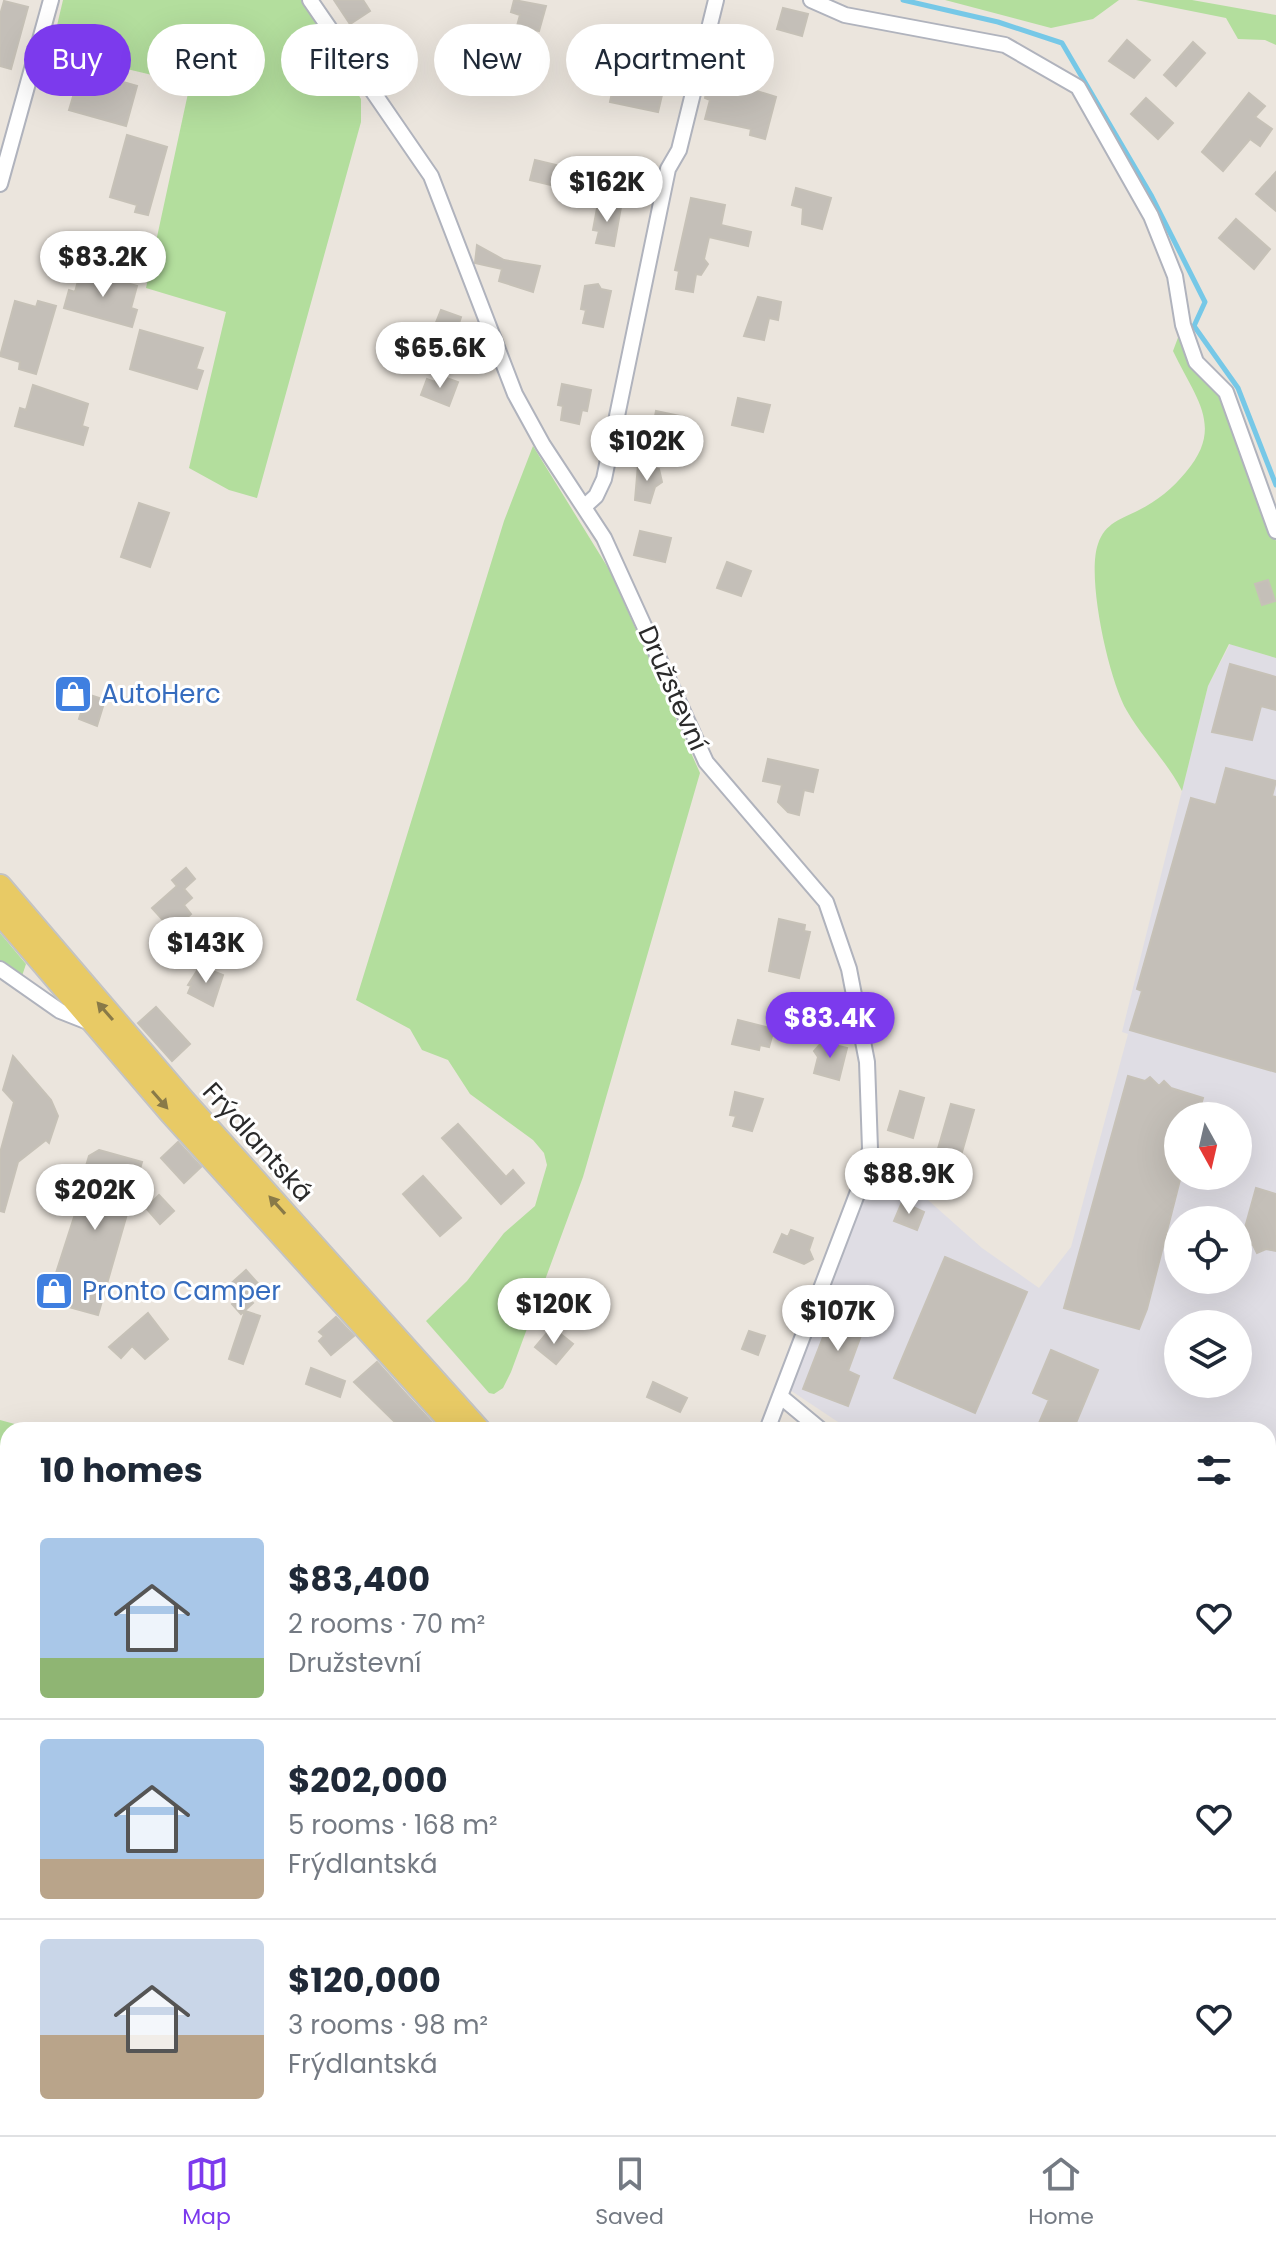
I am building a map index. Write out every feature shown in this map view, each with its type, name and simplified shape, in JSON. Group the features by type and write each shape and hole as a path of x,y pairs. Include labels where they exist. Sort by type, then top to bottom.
{"main road":[{"name":"Frýdlantská","path":"0,886 184,1101 472,1422"},
{"name":"Frýdlantská","path":"0,913 93,1024 451,1422"}],"street":[{"path":"0,184 51,0"},
{"name":"Družstevní","path":"310,0 431,176 515,394 617,564 706,762 826,902 849,969 867,1062 870,1149 859,1189 770,1422"},
{"path":"584,507 596,496 604,479 668,169 679,150 716,0"},
{"path":"811,0 845,15 1005,45 1078,87 1151,216 1175,276 1183,325 1196,362 1226,392 1276,531"},
{"path":"0,969 60,1011 93,1024"},
{"path":"780,1396 811,1422"}],"shaded area":[{"path":"1230,644 1276,658 1276,1422 838,1422 790,1390 876,1154 982,1248 1039,1288 1071,1247 1128,1034 1122,1032 1208,686"}],"green space":[{"path":"63,0 302,0 316,24 281,24 281,96 359,96 361,99 361,122 257,498 229,490 189,468 226,312 146,288 187,96 265,96 265,24 147,24 147,74 131,70 131,24 57,24"},
{"path":"945,0 1119,0 1093,19 1051,28"},
{"path":"1136,0 1192,0 1276,15 1276,45 1265,40 1238,39 1226,18"},
{"path":"1179,335 1223,392 1276,541 1276,658 1229,644 1208,686 1182,791 1120,697 1101,629 1095,580 1098,544 1105,531 1114,522 1146,506 1170,489 1198,456 1204,440 1202,412 1173,351"},
{"path":"533,446 610,571 700,773 583,1177 511,1372 503,1388 494,1394 489,1393 426,1321 467,1281 504,1233 535,1206 547,1165 544,1153 533,1140 470,1094 448,1060 422,1050 410,1029 356,1000 504,521"},
{"path":"0,933 26,964 22,976 0,960"}],"building":[{"path":"334,0 363,0 370,11 350,24"},
{"path":"514,0 546,6 541,24 518,24 520,15 511,12"},
{"path":"4,1 28,7 11,69 0,66 0,15"},
{"path":"783,8 808,14 802,36 777,29"},
{"path":"1127,40 1150,60 1134,78 1109,61"},
{"path":"1193,42 1205,53 1176,86 1164,75"},
{"path":"131,84 137,86 126,126 69,110 73,96 131,96"},
{"path":"1249,93 1265,106 1255,117 1272,129 1260,146 1250,139 1223,171 1202,152"},
{"path":"611,96 662,96 658,112 610,102"},
{"path":"776,97 765,139 750,135 751,129 705,119 710,100 705,98"},
{"path":"1146,98 1173,123 1158,139 1131,114"},
{"path":"127,135 167,147 148,215 135,212 137,205 110,197"},
{"path":"535,160 556,165 551,185 530,180"},
{"path":"1276,172 1276,211 1256,194"},
{"path":"796,188 831,198 822,229 802,224 803,208 792,205"},
{"path":"691,198 725,205 721,225 751,232 748,246 709,237 704,259 708,264 701,275 696,274 693,292 676,289 679,271 675,270"},
{"path":"598,203 621,207 614,246 596,243 599,231 593,230"},
{"path":"1236,219 1270,249 1254,269 1219,238"},
{"path":"477,245 504,260 540,266 533,292 499,281 502,269 475,263"},
{"path":"81,270 137,286 131,308 137,310 132,327 64,308 69,290 75,292"},
{"path":"598,284 601,289 611,291 603,327 583,323 586,310 581,309 585,286"},
{"path":"758,297 781,302 778,320 769,318 764,340 744,336"},
{"path":"15,301 36,307 38,301 56,306 36,374 19,369 20,362 0,356"},
{"path":"441,310 461,317 456,332 435,325"},
{"path":"140,330 203,348 196,369 203,371 197,389 130,369"},
{"path":"438,375 458,382 449,406 421,395 427,379 435,382"},
{"path":"562,384 591,390 587,411 582,410 579,424 561,420 563,406 558,405"},
{"path":"33,385 88,404 82,426 88,428 83,445 15,426 20,408 26,410"},
{"path":"738,398 770,405 763,432 732,425"},
{"path":"656,411 685,417 681,438 652,432"},
{"path":"638,465 659,469 662,482 655,487 650,503 635,500"},
{"path":"139,503 169,513 150,567 121,557"},
{"path":"640,531 671,538 665,562 634,555"},
{"path":"727,562 751,571 741,596 717,588"},
{"path":"1268,580 1275,601 1262,605 1255,584"},
{"path":"1230,664 1276,677 1276,710 1261,706 1252,740 1212,732"},
{"path":"87,694 105,700 97,726 79,719"},
{"path":"768,759 818,770 813,792 804,790 799,815 788,812 778,802 782,785 763,781"},
{"path":"1226,768 1276,781 1272,796 1276,797 1276,1072 1130,1030 1142,991 1137,989 1191,798 1216,805"},
{"path":"186,868 195,879 184,889 192,898 184,905 191,914 172,930 152,908 177,886 172,880"},
{"path":"779,919 805,925 804,931 810,932 799,978 769,971"},
{"path":"200,966 223,975 213,1006 188,993 191,986 188,985"},
{"path":"156,1007 190,1044 172,1061 138,1023"},
{"path":"738,1020 774,1029 769,1047 760,1045 759,1050 732,1044"},
{"path":"822,1042 847,1048 839,1080 814,1073 818,1057 814,1051"},
{"path":"13,1056 51,1100 58,1116 49,1143 46,1140 18,1162 4,1212 0,1211 0,1153 14,1102 3,1090"},
{"path":"1128,1076 1145,1081 1150,1077 1159,1086 1164,1081 1171,1088 1203,1098 1202,1102 1164,1102 1164,1190 1177,1190 1173,1206 1164,1206 1164,1242 1139,1329 1064,1308"},
{"path":"900,1091 924,1098 913,1138 888,1130"},
{"path":"735,1092 763,1099 752,1131 733,1126 736,1116 730,1115"},
{"path":"951,1104 974,1110 960,1159 937,1152"},
{"path":"458,1124 506,1177 513,1170 524,1183 501,1204 442,1138"},
{"path":"178,1142 201,1167 184,1183 161,1158"},
{"path":"99,1150 142,1162 98,1315 47,1301 76,1211 73,1210 89,1156"},
{"path":"423,1176 461,1218 440,1236 403,1194"},
{"path":"1256,1188 1276,1194 1276,1251 1266,1249 1257,1253 1252,1245 1251,1206"},
{"path":"159,1195 174,1211 160,1224 146,1208"},
{"path":"902,1202 924,1212 917,1230 894,1221"},
{"path":"791,1230 813,1238 809,1250 813,1259 804,1264 774,1252 782,1234 788,1237"},
{"path":"945,1257 1027,1292 975,1413 894,1378"},
{"path":"246,1270 262,1288 249,1299 253,1303 241,1314 232,1304 238,1298 228,1286"},
{"path":"839,1296 871,1308 848,1371 859,1376 848,1406 803,1389"},
{"path":"245,1311 260,1316 243,1364 229,1359"},
{"path":"148,1313 168,1339 145,1359 132,1346 121,1358 109,1347"},
{"path":"336,1317 354,1336 331,1355 319,1341 324,1336 319,1332"},
{"path":"552,1327 573,1344 556,1364 535,1347"},
{"path":"749,1331 765,1336 758,1355 742,1349"},
{"path":"1051,1350 1098,1370 1076,1422 1039,1422 1049,1400 1033,1393"},
{"path":"377,1362 432,1422 395,1422 354,1382"},
{"path":"311,1368 345,1381 340,1397 306,1384"},
{"path":"653,1382 687,1398 680,1412 647,1397"}],"waterway":[{"path":"903,0 998,22 1062,43 1151,195 1205,302 1194,326 1238,388 1276,485"}],"place":[{"name":"AutoHerc","path":"73,694"},
{"name":"Pronto Camper","path":"54,1291"}]}
